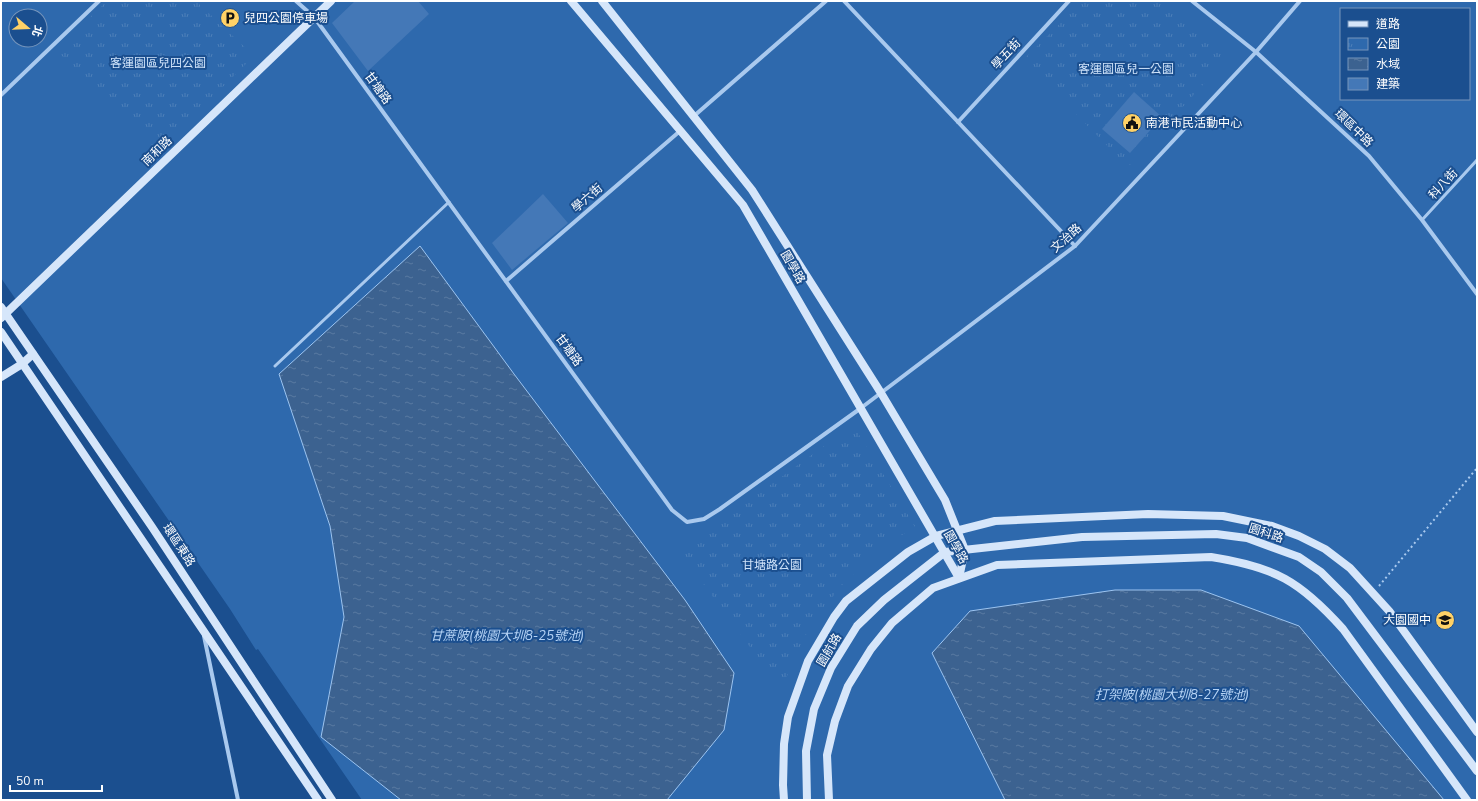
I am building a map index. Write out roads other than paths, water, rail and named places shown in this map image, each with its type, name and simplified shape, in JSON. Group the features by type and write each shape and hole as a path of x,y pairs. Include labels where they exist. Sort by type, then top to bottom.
{"street":[{"path":"1,95 99,1"},
{"name":"甘塘路","path":"296,1 314,18 672,510 687,522 704,519 720,509 861,408"},
{"name":"南和路","path":"2,313 331,1"},
{"name":"園學路","path":"571,1 743,205 959,578"},
{"name":"園學路","path":"602,1 752,190 881,393 945,500 965,550 959,578"},
{"path":"693,117 826,1"},
{"path":"844,1 1075,246"},
{"name":"學五街","path":"958,122 1069,1"},
{"name":"環區中路","path":"1192,1 1256,52 1369,156 1422,220 1477,294"},
{"name":"文治路","path":"861,408 1075,246 1256,52 1300,1"},
{"name":"學六街","path":"506,281 680,131"},
{"name":"環區東路","path":"2,313 33,354 152,527 332,800"},
{"path":"1,332 318,800"},
{"path":"1,377 22,364 33,354"},
{"path":"784,800 782,785 788,717 808,661 821,637 846,601 908,552 936,536 995,520 1148,514 1223,516 1272,526 1325,549 1350,568 1390,612 1477,732"},
{"name":"園科路","path":"945,552 1082,537 1216,534 1247,538 1299,557 1321,572 1347,598 1477,771"},
{"name":"園航路","path":"807,800 806,751 814,709 831,668 857,626 884,600 945,552"},
{"path":"829,800 827,755 835,721 848,686 871,649 892,623 933,588 997,565 1212,557 1244,562 1276,573 1299,587 1322,604 1343,629 1467,800"},
{"path":"203,630 238,800"}],"lane":[{"name":"科八街","path":"1422,220 1477,160"},
{"path":"275,366 449,202"}],"water":[{"name":"甘蔗陂(桃園大圳8-25號池)","path":"420,246 514,374 685,600 734,673 724,730 667,800 401,800 321,737 344,617 330,526 279,374"},
{"name":"打架陂(桃園大圳8-27號池)","path":"1115,590 1201,590 1299,626 1444,800 1005,800 932,653 970,611"}],"place":[{"name":"兒四公園停車場","path":"230,18"},
{"name":"南港市民活動中心","path":"1132,123"},
{"name":"大園國中","path":"1445,620"}],"park label":[{"name":"客運園區兒四公園","path":"158,63"},
{"name":"客運園區兒一公園","path":"1126,69"},
{"name":"甘塘路公園","path":"772,565"}]}
